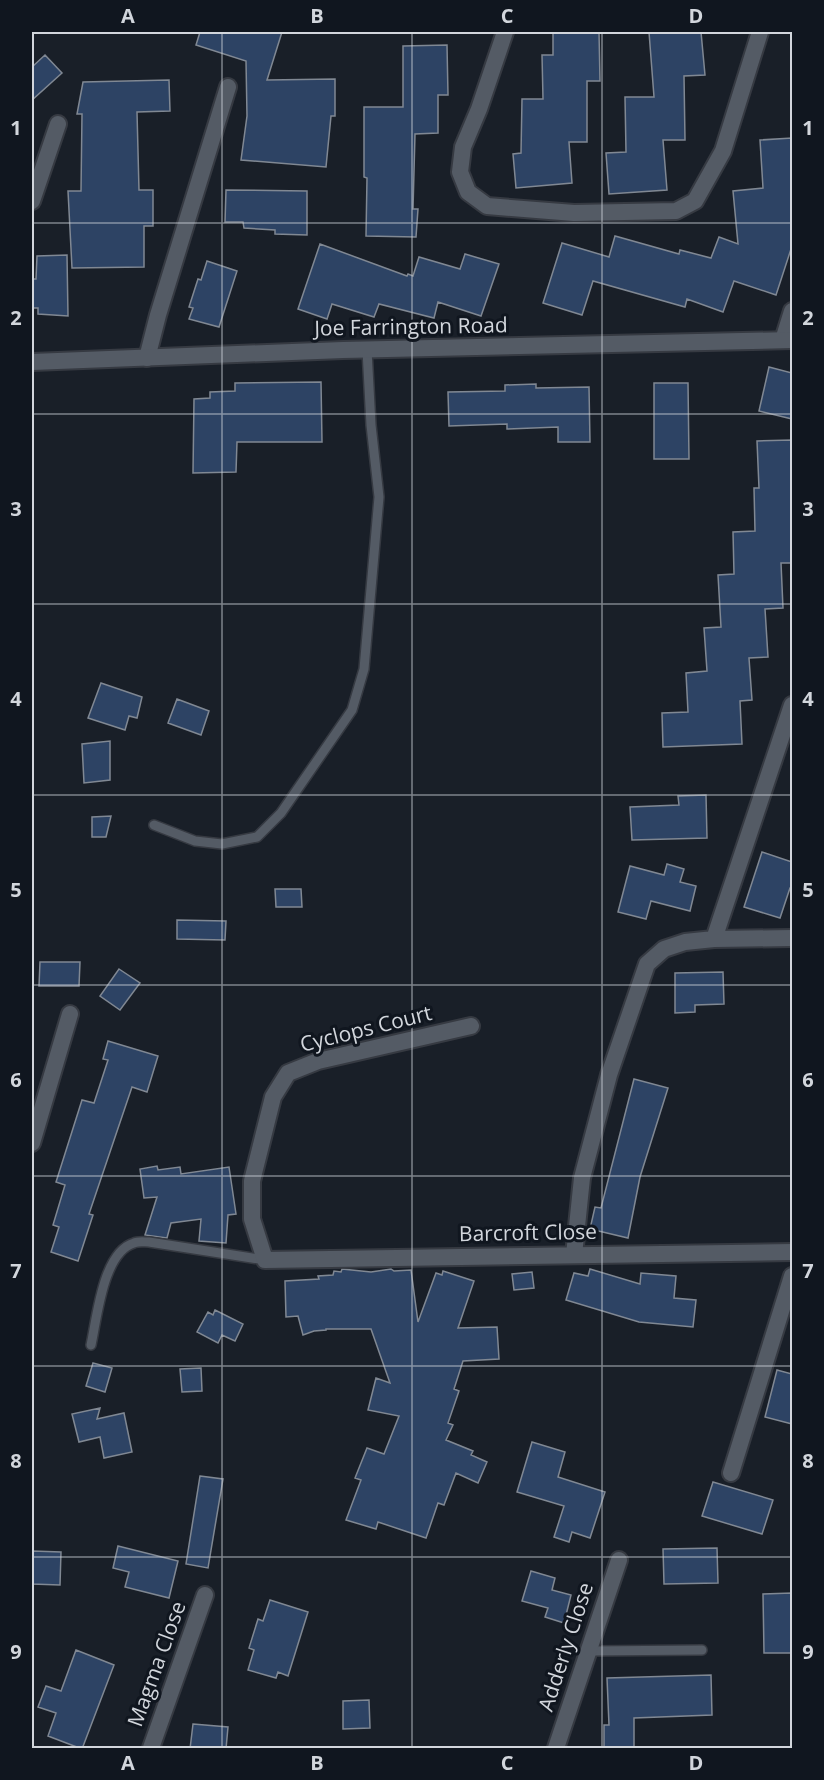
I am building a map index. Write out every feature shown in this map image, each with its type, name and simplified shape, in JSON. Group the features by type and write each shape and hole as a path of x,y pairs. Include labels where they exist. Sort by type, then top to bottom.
{"street":[{"path":"505,32 464,147 460,172 468,192 487,206 574,213 676,211 695,201 723,151 760,32"},
{"path":"147,358 228,87"},
{"path":"32,201 58,124"},
{"path":"788,340 792,311"},
{"name":"Joe Farrington Road","path":"32,362 367,350 788,340"},
{"path":"714,939 792,705"},
{"path":"574,1255 582,1178 609,1075 647,964 664,949 685,942 714,939 792,938"},
{"path":"32,1143 70,1014"},
{"name":"Cyclops Court","path":"265,1260 252,1219 252,1181 273,1097 288,1073 318,1061 471,1026"},
{"name":"Barcroft Close","path":"265,1260 792,1252"},
{"path":"731,1473 792,1276"},
{"name":"Adderly Close","path":"556,1749 619,1560"},
{"name":"Magma Close","path":"151,1749 205,1595"}],"lane":[{"path":"154,825 195,841 222,844 256,837 281,813 352,710 364,669 379,497 371,425 367,350"},
{"path":"91,1345 107,1273 120,1253 133,1243 149,1242 265,1260"},
{"path":"589,1652 702,1650"}],"building":[{"path":"200,32 282,32 267,80 335,79 335,116 331,116 326,167 241,160 247,116 246,61 196,45"},
{"path":"553,32 599,32 600,81 587,81 587,142 569,142 572,183 516,188 513,154 521,153 522,99 543,99 542,55 553,55"},
{"path":"649,32 701,32 705,75 684,76 685,140 663,140 667,190 609,194 606,153 626,152 625,97 654,97"},
{"path":"447,45 448,95 438,95 438,133 415,134 413,209 418,209 416,237 366,236 367,178 364,177 364,107 403,107 403,46"},
{"path":"45,55 62,73 32,100 32,67"},
{"path":"169,80 170,111 137,112 139,190 153,190 153,226 144,226 144,267 72,268 68,191 81,191 82,114 77,114 83,82"},
{"path":"792,138 792,246 776,295 734,281 723,312 687,299 685,307 593,281 582,315 543,303 562,243 609,257 615,236 679,254 680,250 711,258 719,237 738,244 733,191 763,188 760,140"},
{"path":"226,190 307,191 307,235 275,234 275,230 244,228 243,222 225,222"},
{"path":"320,244 407,276 408,274 413,276 419,257 460,269 465,254 499,264 481,316 438,302 434,318 379,304 374,317 332,304 327,319 298,309"},
{"path":"67,255 68,316 38,314 38,308 32,308 32,279 36,279 37,256"},
{"path":"207,261 237,271 219,327 189,319 193,308 189,307 198,279 201,280"},
{"path":"769,367 792,373 792,419 759,411"},
{"path":"321,382 322,442 237,442 236,472 193,473 194,399 210,398 210,392 235,391 235,383"},
{"path":"654,383 688,383 689,459 654,459"},
{"path":"536,384 536,388 589,387 590,442 558,442 558,427 507,429 507,424 449,426 448,392 505,391 505,385"},
{"path":"792,440 792,563 781,563 783,608 765,609 768,657 749,658 752,700 740,701 742,744 663,747 662,713 688,712 686,673 707,671 704,628 721,627 718,575 734,574 733,532 755,531 754,488 759,488 757,441"},
{"path":"101,683 142,697 137,718 129,716 125,730 88,718"},
{"path":"177,699 209,711 201,735 168,723"},
{"path":"110,741 110,780 84,783 82,744"},
{"path":"706,795 707,838 632,840 630,807 679,805 678,796"},
{"path":"111,816 106,837 92,837 92,817"},
{"path":"762,852 792,862 792,888 790,888 780,918 744,907"},
{"path":"667,864 684,869 680,882 696,886 690,911 651,901 646,919 618,912 630,866 664,875"},
{"path":"275,889 301,889 302,907 276,907"},
{"path":"177,920 226,921 225,940 177,939"},
{"path":"40,962 80,962 79,986 39,986"},
{"path":"119,969 140,983 120,1010 100,996"},
{"path":"723,972 724,1004 695,1005 695,1012 675,1013 675,973"},
{"path":"108,1041 158,1056 147,1092 132,1087 89,1214 93,1215 78,1261 51,1252 59,1227 53,1225 65,1185 56,1182 82,1100 94,1103 108,1060 103,1059"},
{"path":"634,1079 668,1088 640,1177 628,1238 590,1229 595,1207 601,1208"},
{"path":"157,1166 158,1170 180,1167 181,1174 229,1167 236,1214 228,1215 226,1243 199,1241 201,1219 171,1223 167,1238 145,1235 157,1197 144,1198 140,1169"},
{"path":"342,1269 371,1272 391,1269 394,1271 411,1270 418,1322 436,1273 442,1275 443,1271 474,1281 458,1328 497,1327 499,1359 463,1361 454,1389 459,1391 448,1423 453,1425 446,1440 473,1451 471,1455 487,1462 478,1483 456,1473 444,1505 438,1503 426,1538 378,1522 376,1529 346,1520 361,1480 355,1478 367,1448 384,1454 399,1416 368,1410 376,1378 390,1383 371,1329 326,1329 303,1335 298,1316 286,1317 285,1281 319,1279 318,1276 333,1275 334,1271 341,1272"},
{"path":"590,1269 640,1284 641,1273 676,1276 674,1298 696,1300 693,1327 639,1322 566,1300 574,1273 588,1276"},
{"path":"532,1272 534,1288 514,1290 512,1274"},
{"path":"215,1310 243,1324 235,1341 222,1335 218,1343 197,1332 208,1312 213,1315"},
{"path":"93,1363 112,1368 105,1392 86,1386"},
{"path":"201,1368 202,1391 182,1392 180,1369"},
{"path":"777,1370 792,1374 792,1424 765,1417"},
{"path":"100,1408 97,1419 124,1413 132,1452 104,1458 100,1437 79,1442 72,1414"},
{"path":"532,1442 565,1452 558,1477 605,1492 590,1538 572,1532 569,1542 554,1537 564,1506 517,1492"},
{"path":"200,1476 223,1479 208,1568 186,1564"},
{"path":"713,1482 773,1500 762,1534 702,1516"},
{"path":"118,1546 178,1561 169,1598 125,1587 129,1572 113,1568"},
{"path":"717,1548 718,1583 664,1584 663,1549"},
{"path":"32,1551 61,1552 60,1585 32,1584"},
{"path":"531,1571 555,1578 552,1590 571,1595 564,1623 545,1617 548,1608 522,1601"},
{"path":"792,1593 792,1653 764,1653 763,1594"},
{"path":"270,1600 308,1612 288,1676 278,1672 276,1678 248,1670 254,1650 249,1648 258,1619 263,1621"},
{"path":"76,1650 114,1665 82,1749 48,1736 56,1713 38,1707 46,1686 61,1691"},
{"path":"711,1675 712,1715 634,1718 634,1749 604,1749 604,1725 609,1725 607,1678"},
{"path":"369,1700 370,1728 343,1729 343,1701"},
{"path":"193,1724 228,1727 226,1749 190,1749"}]}
